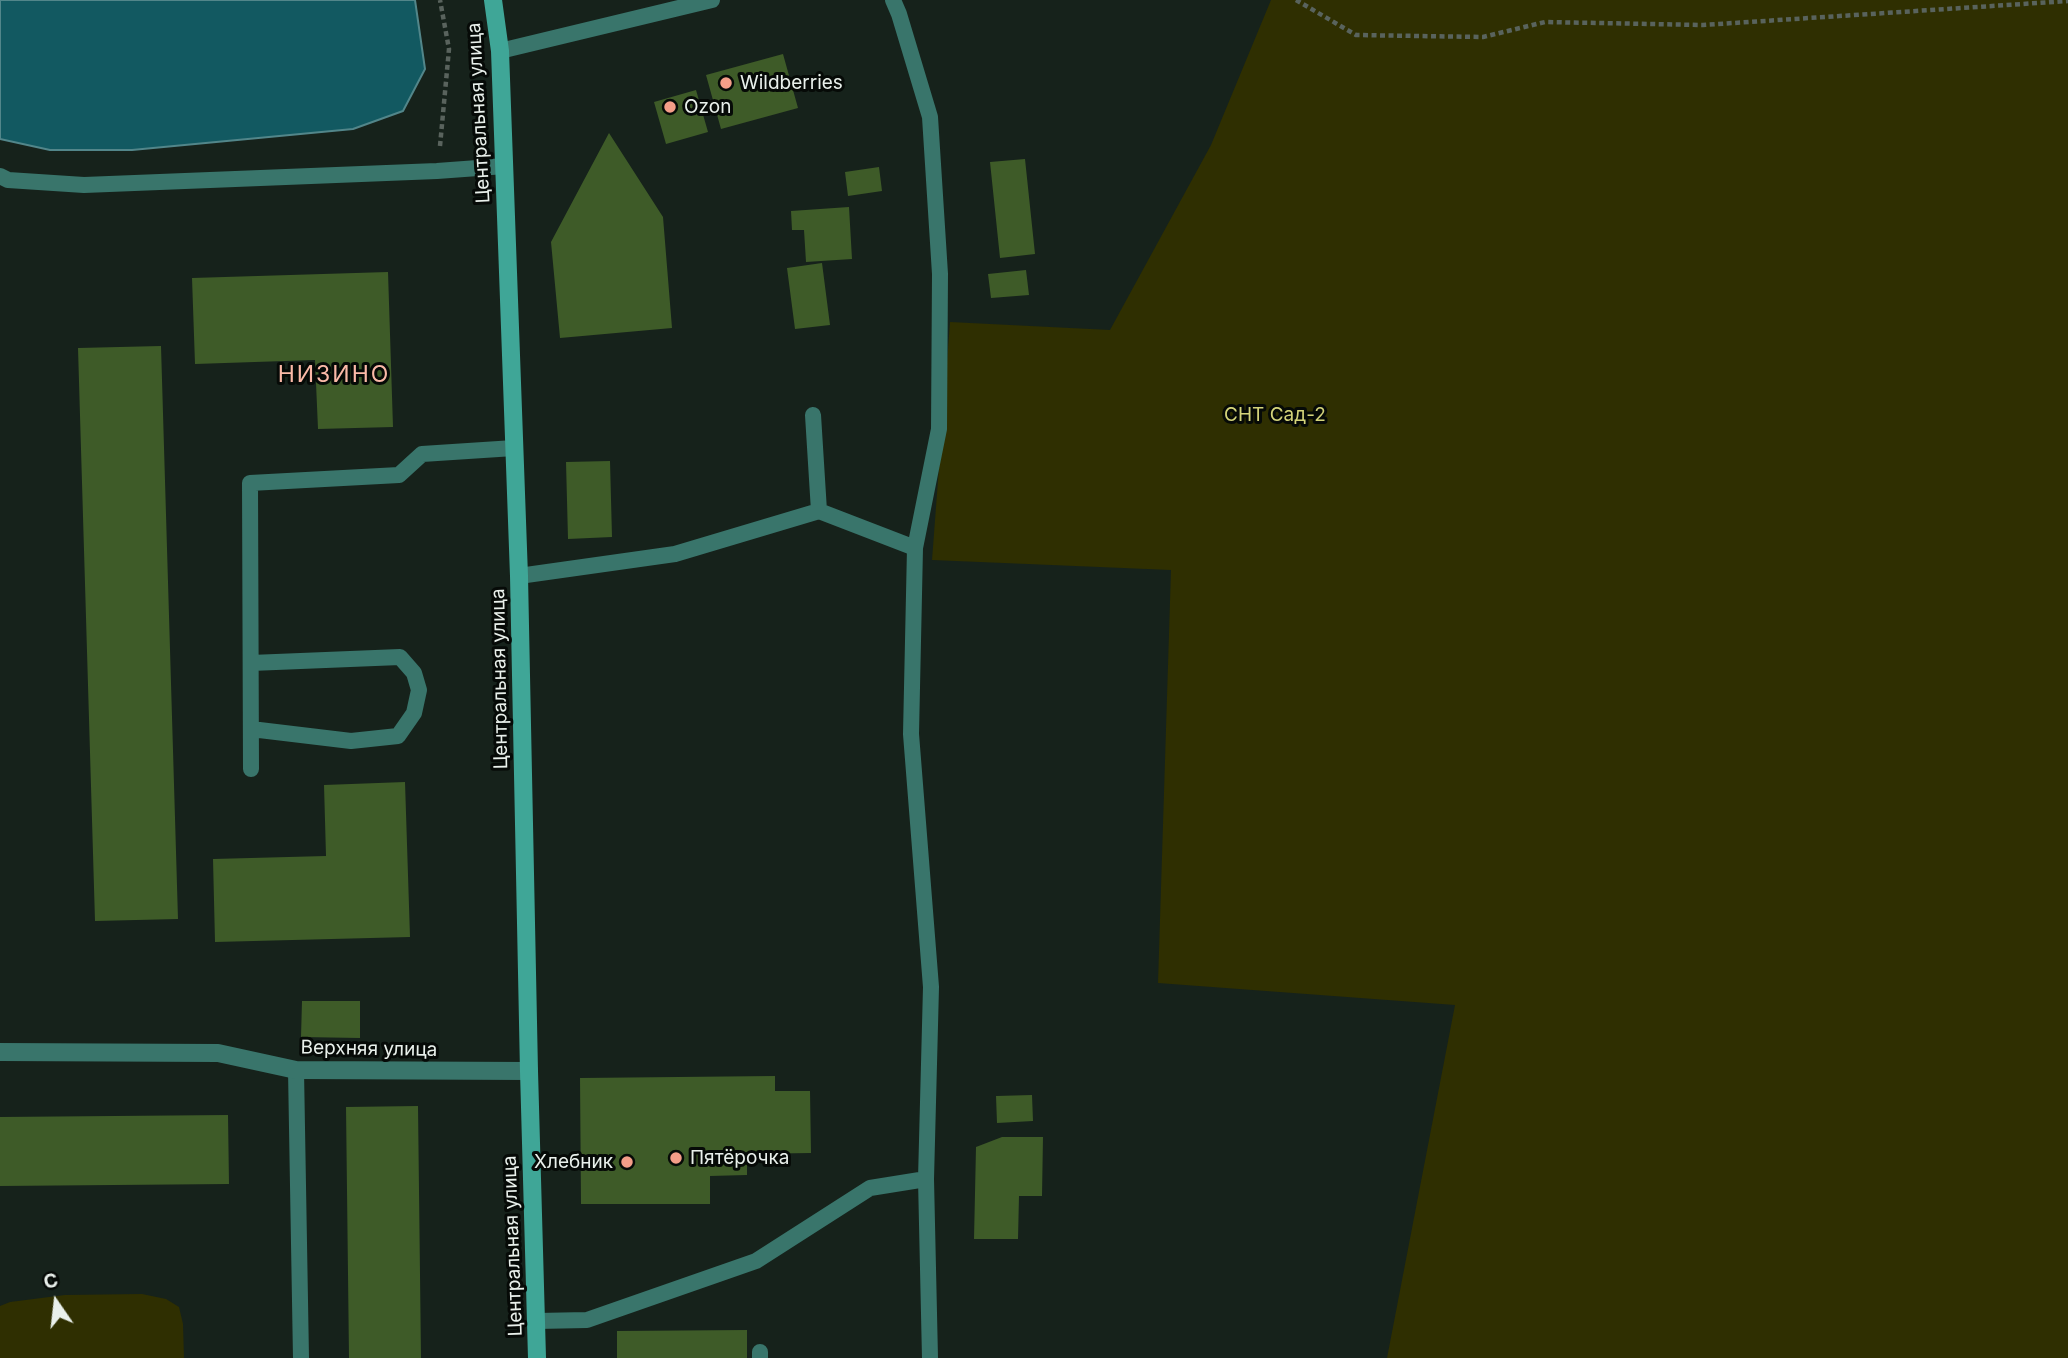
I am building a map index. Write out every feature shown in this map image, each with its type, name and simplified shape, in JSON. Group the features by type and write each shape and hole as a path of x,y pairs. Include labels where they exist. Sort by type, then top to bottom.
{"street":[{"name":"Центральная улица","path":"493,0 500,51 519,576 537,1358"},
{"name":"Верхняя улица","path":"0,1052 218,1053 296,1070 529,1071"}],"lane":[{"path":"500,51 712,0"},
{"path":"893,0 930,117 940,274 939,429 915,548 911,734 931,987 926,1179 930,1358"},
{"path":"0,176 8,180 84,185 505,166"},
{"path":"813,415 818,511"},
{"path":"251,769 250,482 399,475 422,454 514,448"},
{"path":"519,576 675,554 818,511 915,548"},
{"path":"251,663 400,657 414,673 419,690 414,713 398,736 351,741 251,729"},
{"path":"296,1070 301,1358"},
{"path":"537,1321 587,1321 756,1261 870,1188 926,1179"}],"path":[{"path":"437,171 449,49 440,0"},
{"path":"1296,0 1356,36 1483,37 1545,22 1703,25 2068,1"}],"green space":[{"name":"СНТ Сад-2","path":"1271,0 2068,0 2068,1358 1387,1358 1455,1005 1158,983 1171,570 932,560 950,322 1110,330 1211,145"},
{"path":"142,1294 166,1299 179,1307 183,1324 184,1358 0,1358 0,1306 10,1302 65,1295"}],"water":[{"path":"0,0 415,0 425,69 403,111 353,129 132,150 50,150 0,139"}],"building":[{"path":"783,54 798,108 721,129 706,75"},
{"path":"696,90 708,132 666,144 654,102"},
{"path":"609,133 663,217 672,328 560,338 551,242"},
{"path":"1025,159 1035,254 1000,258 990,162"},
{"path":"879,167 882,191 848,196 845,172"},
{"path":"849,207 852,259 806,262 804,230 792,230 791,211"},
{"path":"822,263 830,325 795,329 787,268"},
{"path":"1026,270 1029,295 991,298 988,274"},
{"path":"388,272 393,427 318,429 315,360 195,364 192,278"},
{"path":"161,346 178,919 95,921 78,348"},
{"path":"610,461 612,537 568,539 566,462"},
{"path":"405,782 410,937 215,942 213,859 326,856 324,785"},
{"path":"302,1001 360,1001 360,1038 301,1037"},
{"path":"775,1076 775,1091 810,1091 811,1153 747,1154 747,1175 710,1176 710,1204 581,1204 580,1078"},
{"path":"1032,1095 1033,1121 997,1123 996,1096"},
{"path":"418,1106 421,1358 349,1358 346,1107"},
{"path":"228,1115 229,1184 0,1186 0,1117"},
{"path":"1002,1137 1043,1137 1042,1196 1019,1196 1018,1239 974,1239 976,1147"},
{"path":"747,1330 747,1358 617,1358 617,1331"}],"place":[{"name":"Wildberries","path":"726,83"},
{"name":"Ozon","path":"670,107"},
{"name":"Пятёрочка","path":"676,1158"},
{"name":"Хлебник","path":"627,1162"}],"district":[{"name":"НИЗИНО","path":"334,375"}]}
